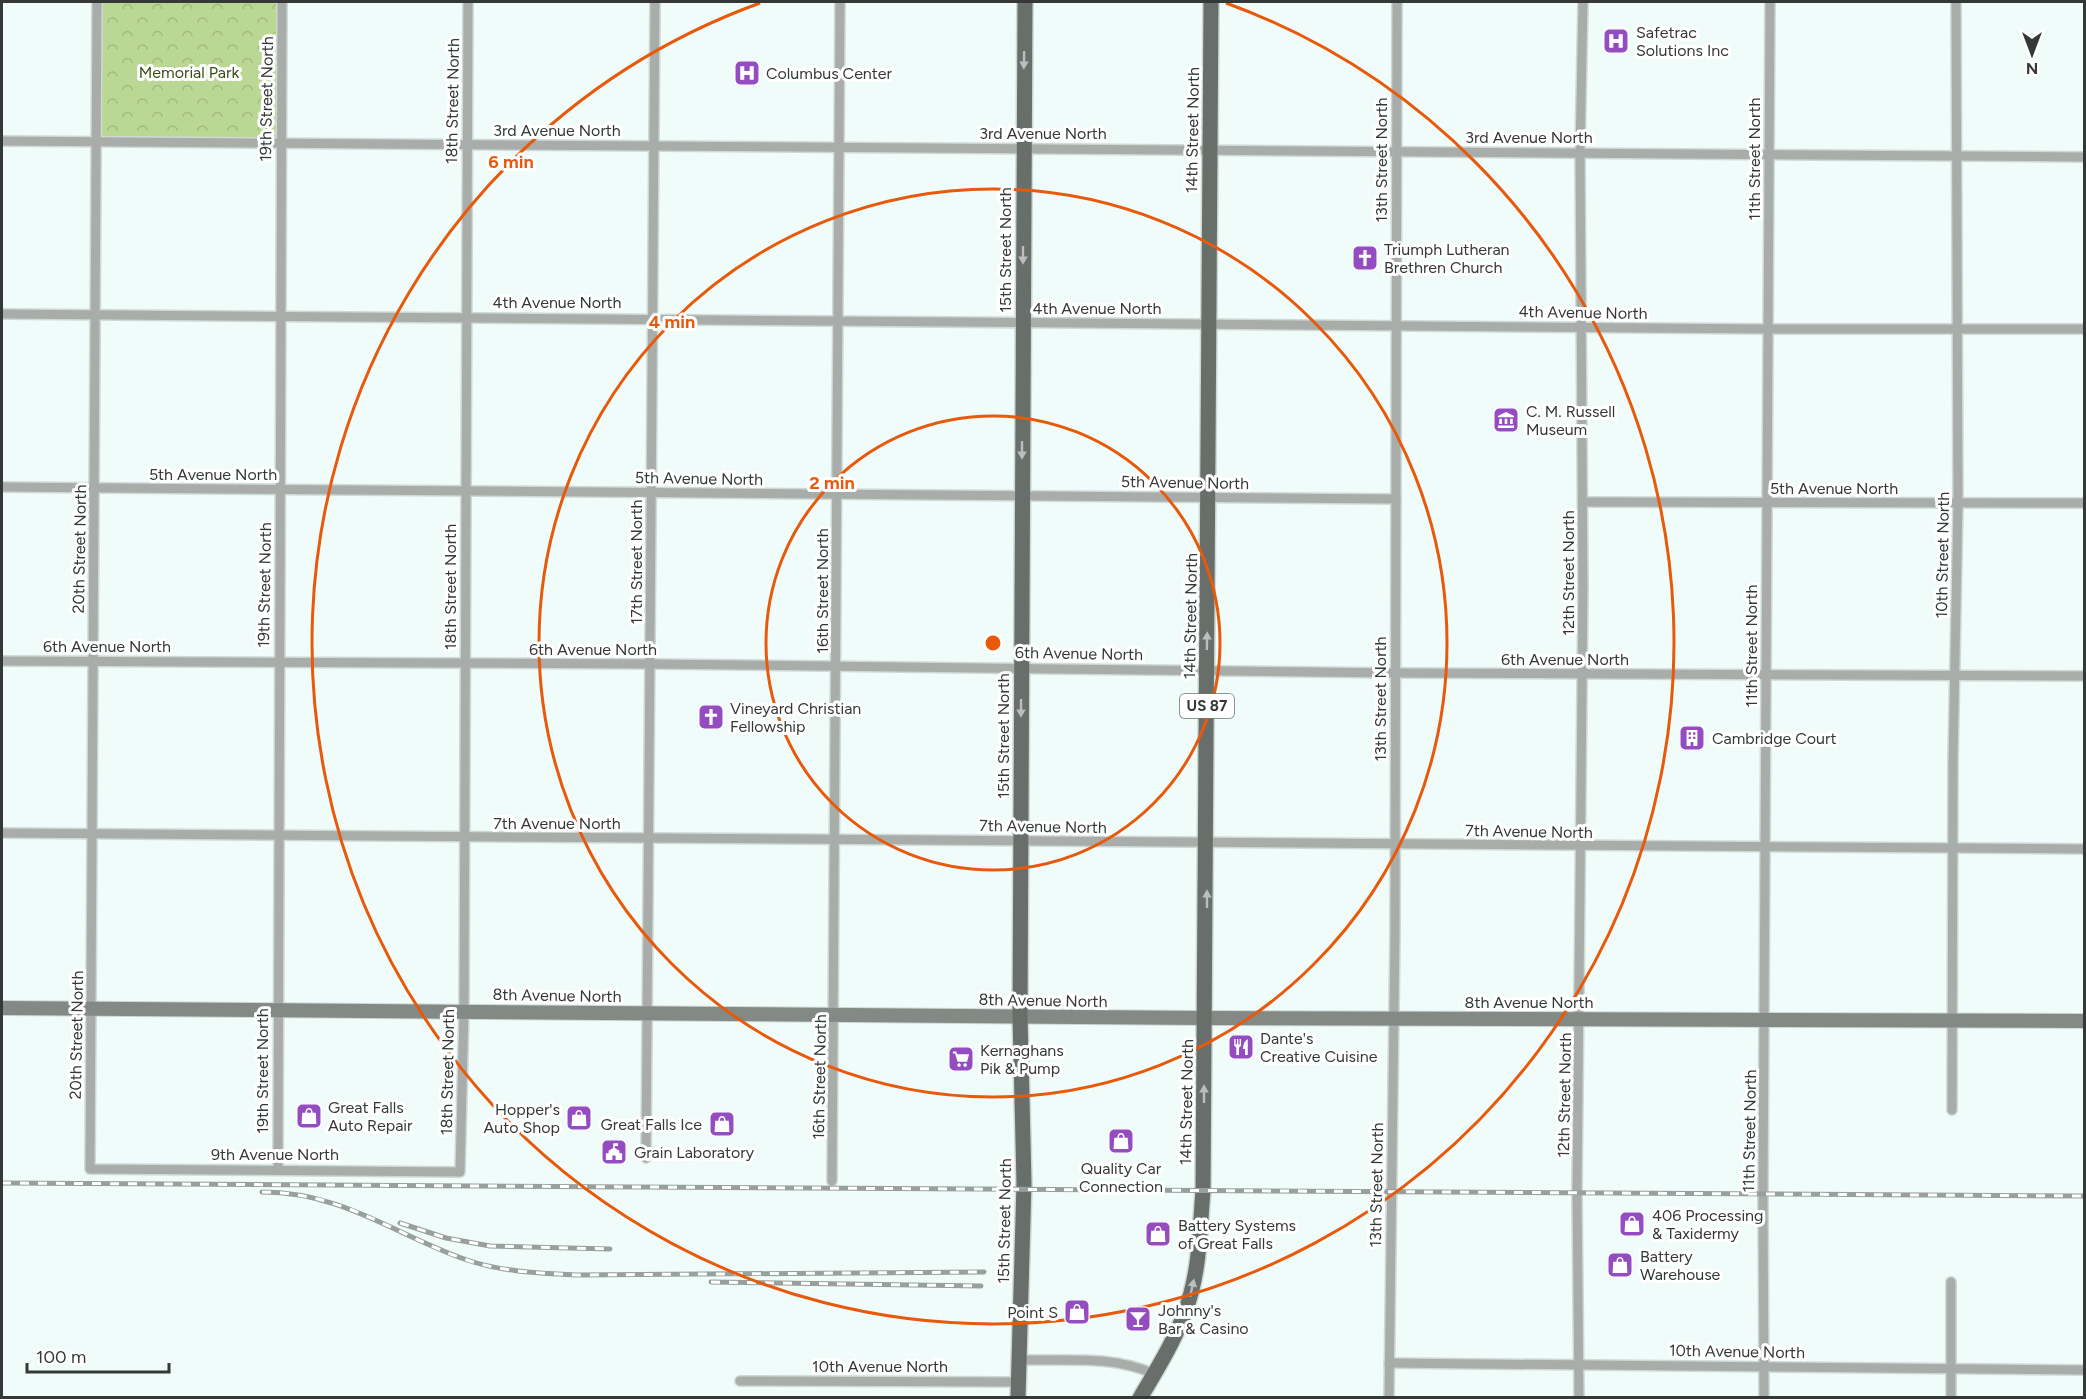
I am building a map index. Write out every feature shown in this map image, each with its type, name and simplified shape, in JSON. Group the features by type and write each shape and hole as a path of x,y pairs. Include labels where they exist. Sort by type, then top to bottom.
{"main road":[{"name":"15th Street North","path":"1018,1398 1024,1183 1020,1015 1025,2"},
{"name":"14th Street North","path":"1140,1398 1154,1374 1191,1295 1197,1262 1203,1191 1211,2"}],"street":[{"name":"20th Street North","path":"90,1169 96,2"},
{"name":"19th Street North","path":"278,1169 279,316 282,2"},
{"name":"18th Street North","path":"460,1172 464,1011 468,2"},
{"name":"17th Street North","path":"646,1158 650,1013 649,838 655,2"},
{"name":"16th Street North","path":"832,1181 840,2"},
{"name":"13th Street North","path":"1389,1398 1395,845 1397,2"},
{"name":"12th Street North","path":"1579,1398 1577,1192 1581,1018 1584,502 1581,152 1583,2"},
{"name":"11th Street North","path":"1764,1398 1770,2"},
{"name":"10th Street North","path":"1952,1110 1952,848 1958,503 1956,2"},
{"name":"3rd Avenue North","path":"2,141 2085,157"},
{"name":"4th Avenue North","path":"2,314 1397,324 1769,329 2085,329"},
{"name":"5th Avenue North","path":"2,487 1396,499"},
{"name":"5th Avenue North","path":"1584,502 2085,503"},
{"name":"6th Avenue North","path":"2,661 651,664 1395,673 2085,676"},
{"name":"7th Avenue North","path":"2,833 278,837 1021,840 1581,847 2085,849"},
{"name":"8th Avenue North","path":"2,1008 1205,1018 2085,1021"},
{"name":"9th Avenue North","path":"90,1169 460,1172"},
{"path":"1951,1282 1951,1398"},
{"path":"1019,1360 1115,1362 1135,1365 1154,1374"},
{"name":"10th Avenue North","path":"1389,1363 2085,1370"},
{"name":"10th Avenue North","path":"740,1381 1019,1382"}],"green space":[{"name":"Memorial Park","path":"97,2 282,2 281,142 95,142"}],"railway":[{"path":"2,1183 2084,1196"},
{"path":"262,1192 318,1199 368,1217 467,1260 521,1271 576,1275 984,1272"},
{"path":"400,1223 446,1238 490,1246 610,1249"},
{"path":"711,1282 981,1286"}],"place":[{"name":"Safetrac Solutions Inc","path":"1616,41"},
{"name":"Columbus Center","path":"747,73"},
{"name":"Triumph Lutheran Brethren Church","path":"1365,258"},
{"name":"C. M. Russell Museum","path":"1506,420"},
{"name":"Vineyard Christian Fellowship","path":"711,717"},
{"name":"Cambridge Court","path":"1692,738"},
{"name":"Dante's Creative Cuisine","path":"1241,1047"},
{"name":"Kernaghans Pik & Pump","path":"961,1059"},
{"name":"Great Falls Auto Repair","path":"309,1116"},
{"name":"Hopper's Auto Shop","path":"579,1118"},
{"name":"Great Falls Ice","path":"722,1124"},
{"name":"Quality Car Connection","path":"1121,1141"},
{"name":"Grain Laboratory","path":"614,1152"},
{"name":"406 Processing & Taxidermy","path":"1632,1224"},
{"name":"Battery Systems of Great Falls","path":"1158,1234"},
{"name":"Battery Warehouse","path":"1620,1265"},
{"name":"Point S","path":"1077,1312"},
{"name":"Johnny's Bar & Casino","path":"1138,1319"}]}
